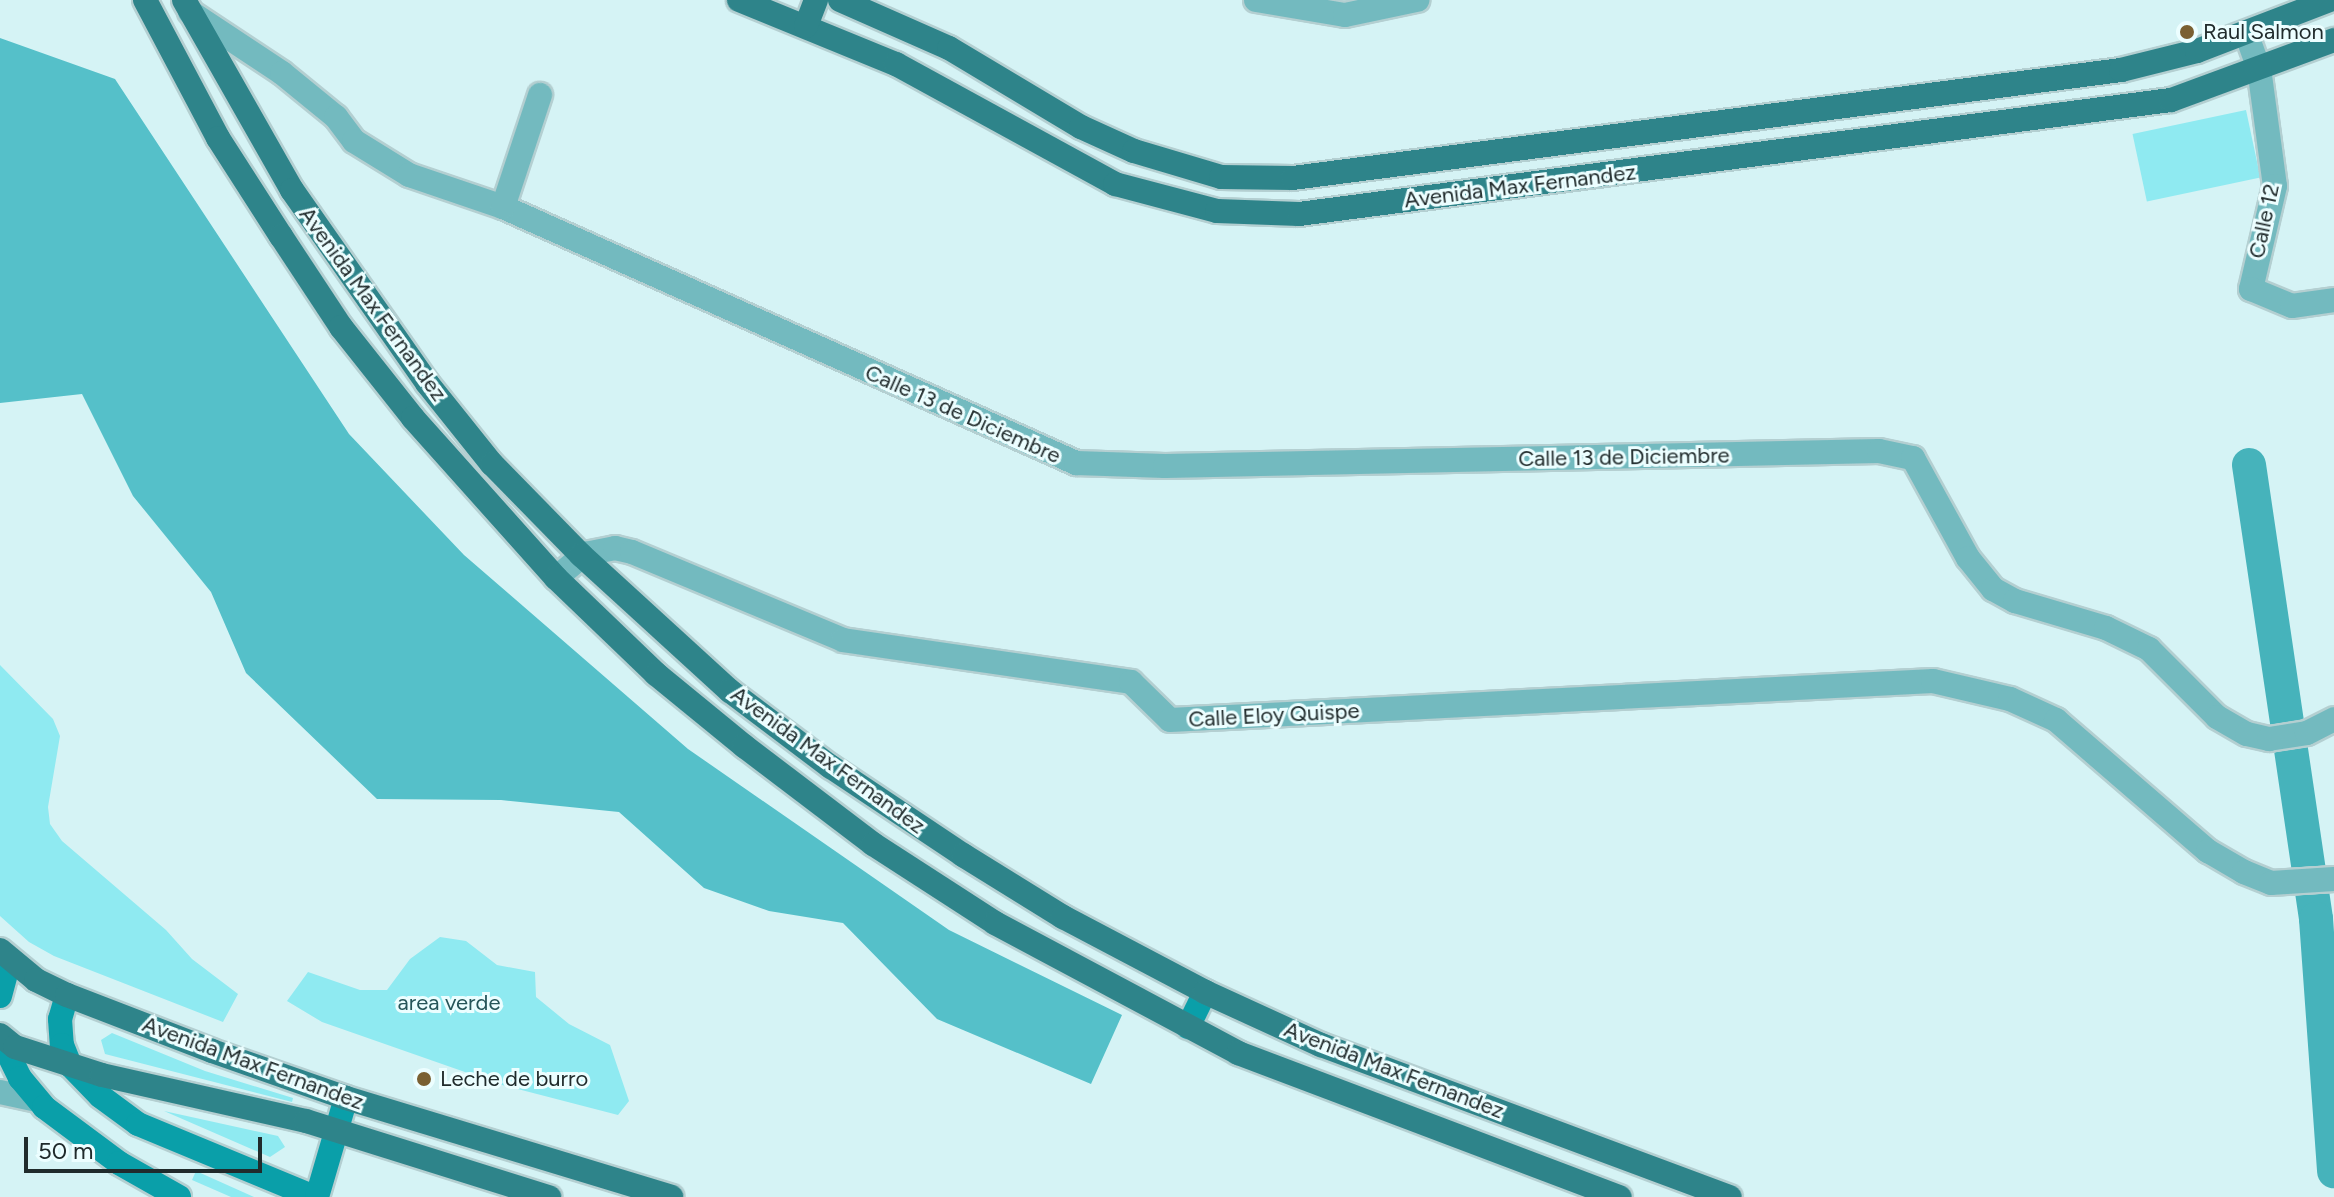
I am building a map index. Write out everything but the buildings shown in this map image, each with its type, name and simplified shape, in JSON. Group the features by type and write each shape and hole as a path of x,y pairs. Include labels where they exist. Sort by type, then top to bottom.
{"main road":[{"name":"Avenida Max Fernandez","path":"145,0 218,138 341,327 480,497 556,578 656,674 873,844 995,923 1252,1058 1620,1197"},
{"name":"Avenida Max Fernandez","path":"739,0 896,64 1115,184 1217,211 1299,214 2171,100 2334,40"},
{"path":"806,26 816,0"},
{"name":"Avenida Max Fernandez","path":"840,0 949,48 1081,127 1134,151 1221,177 1293,178 2121,70 2246,33 2330,0"},
{"name":"Avenida Max Fernandez","path":"187,6 277,165 346,271 492,464 581,555 730,691 831,767 1063,917 1205,992 1321,1045 1730,1197"},
{"path":"1217,211 1221,177"},
{"name":"Avenida Max Fernandez","path":"5,955 67,995 346,1098 671,1197"},
{"path":"0,996 5,955"},
{"path":"1188,1027 1205,992"},
{"path":"67,995 60,1019 70,1065 138,1124 315,1197 346,1098"},
{"name":"Avenida Max Fernandez","path":"0,1036 15,1047 70,1065 337,1132 549,1197"},
{"path":"0,1036 37,1100 119,1163 179,1197"}],"street":[{"path":"1256,0 1345,15 1417,0"},
{"name":"Calle 13 de Diciembre","path":"187,6 282,73 336,117 354,141 409,175 503,207 1076,463 1181,466 1879,451 1913,458 1968,558 1993,589 2015,601 2106,628 2149,649 2175,681 2217,717 2269,739 2307,733 2334,719"},
{"path":"2246,33 2259,68"},
{"name":"Calle 12","path":"2259,68 2275,186 2251,289 2292,306 2334,300"},
{"path":"503,207 540,95"},
{"name":"Calle Eloy Quispe","path":"581,555 615,548 632,552 843,640 1131,682 1170,720 1894,680 1933,681 2010,699 2056,720 2208,851 2271,883 2299,885 2334,879"},
{"path":"556,578 581,555"},
{"path":"0,1092 37,1100"}],"green space":[{"path":"2246,110 2260,177 2147,202 2133,134"},
{"path":"0,665 53,719 60,736 48,807 50,824 62,841 166,930 192,959 238,994 223,1022 54,956 29,942 0,916"},
{"name":"area verde","path":"440,937 466,941 497,965 535,972 536,997 569,1024 610,1045 629,1101 618,1115 502,1085 322,1022 287,1001 308,972 360,990 387,990 410,959"},
{"path":"112,1033 205,1071 293,1098 292,1102 105,1054 101,1040"},
{"path":"164,1111 278,1136 285,1147 270,1157"},
{"path":"196,1171 254,1197 231,1197 192,1180"}],"shaded area":[{"path":"0,38 115,79 349,434 464,555 688,749 949,930 1122,1015 1091,1084 937,1019 843,923 769,911 704,888 619,812 501,800 377,799 246,673 211,592 133,496 82,394 0,403"}],"waterway":[{"path":"2249,465 2316,919 2334,1171"}],"place":[{"name":"Raul Salmon","path":"2187,32"},
{"name":"Leche de burro","path":"424,1079"}]}
